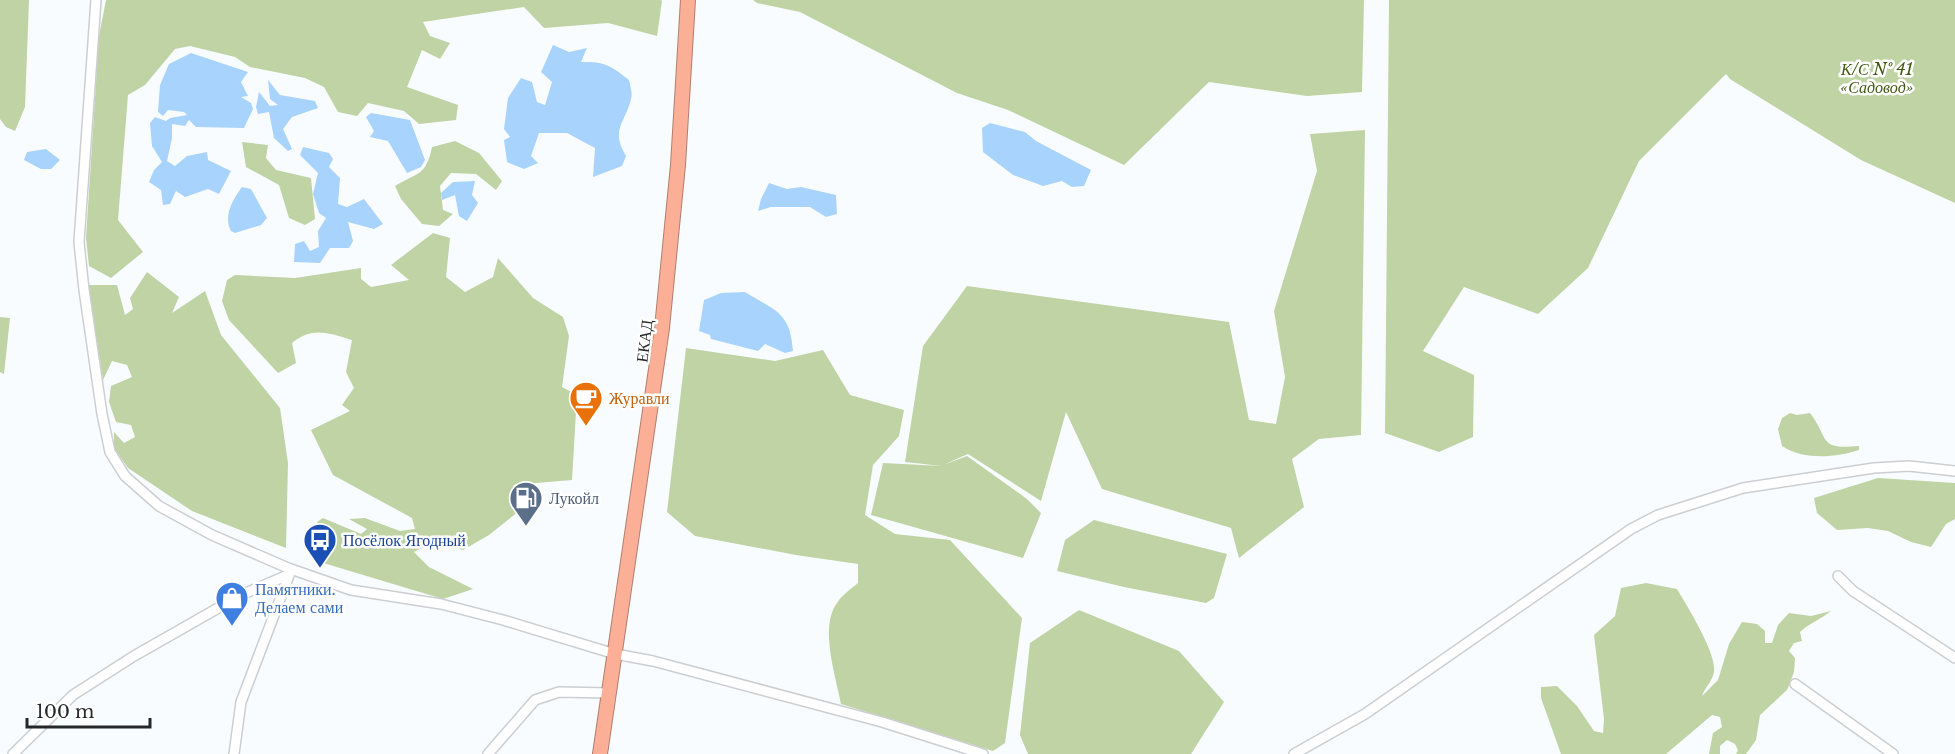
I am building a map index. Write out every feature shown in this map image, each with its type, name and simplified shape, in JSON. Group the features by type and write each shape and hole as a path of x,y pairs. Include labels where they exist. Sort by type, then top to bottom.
{"highway":[{"name":"ЕКАД","path":"600,754 662,328 678,165 688,0"}],"street":[{"path":"96,0 79,242 84,290 102,414 110,452 125,476 159,506 212,536 291,572 351,590 441,604 503,620 615,654 653,661 882,722 982,754"},
{"path":"1297,754 1365,714 1631,529 1658,515 1743,488 1830,474 1909,466 1955,471"},
{"path":"13,754 73,696 134,656 241,595 291,572"},
{"path":"234,754 241,702 291,572"},
{"path":"1838,576 1853,591 1955,658"},
{"path":"1795,684 1893,754"},
{"path":"563,692 573,685"},
{"path":"488,754 535,700 563,692 609,693"}],"green space":[{"path":"0,0 29,0 25,107 15,131 6,127 0,119"},
{"path":"106,0 662,1 657,36 608,23 544,28 524,7 423,22 430,36 450,43 440,59 422,50 407,87 458,105 456,120 419,124 404,111 368,103 357,116 338,112 324,87 305,78 250,67 235,57 190,46 175,49 145,85 128,95 118,220 143,252 111,278 89,266 86,238 99,36"},
{"path":"753,0 1364,0 1362,92 1307,96 1209,82 1124,165 1008,110 957,93 800,12 757,3"},
{"name":"К/С № 41 «Садовод»","path":"1389,0 1955,0 1955,203 1861,160 1730,79 1726,74 1639,161 1588,268 1538,314 1464,287 1423,351 1474,375 1473,437 1439,452 1385,433"},
{"path":"1365,130 1361,435 1319,439 1292,459 1304,507 1239,558 1231,528 1102,489 1066,412 1041,501 968,454 943,465 967,456 1027,499 1041,513 1023,558 871,515 883,463 942,466 905,462 923,346 967,286 1229,322 1249,420 1276,424 1285,377 1274,311 1317,171 1310,134"},
{"path":"455,141 479,153 502,181 496,190 476,174 451,173 440,186 443,210 453,214 439,226 422,224 401,199 395,186 424,168 432,147"},
{"path":"242,142 268,145 266,158 276,170 311,178 315,219 305,225 289,218 279,185 246,167"},
{"path":"433,233 450,238 446,277 465,292 493,277 498,258 533,298 563,317 569,336 562,387 577,395 572,480 513,485 521,492 519,511 489,535 463,550 433,542 414,552 429,567 473,589 443,599 320,562 312,542 320,529 317,522 323,518 361,534 367,529 349,519 365,518 400,531 415,529 412,518 333,475 311,430 350,411 342,405 354,388 346,372 352,340 321,332 307,334 292,343 296,363 278,373 229,320 222,301 227,280 235,275 295,278 361,268 361,279 371,287 409,280 391,265"},
{"path":"147,272 179,297 172,313 205,291 221,335 280,408 288,463 286,548 192,511 128,468 114,448 114,432 124,443 135,437 131,425 116,422 109,402 111,386 132,377 127,365 112,361 103,380 88,285 117,285 125,315 133,309 130,298"},
{"path":"0,317 10,318 4,374 0,372"},
{"path":"686,348 775,361 823,350 850,395 904,410 899,436 873,465 865,515 895,534 950,540 1022,618 1005,743 993,751 841,704 830,652 829,625 837,603 858,583 858,564 695,536 667,512"},
{"path":"1790,413 1797,415 1810,413 1826,441 1836,446 1859,446 1859,450 1830,456 1809,456 1790,451 1782,446 1778,429 1782,418"},
{"path":"1878,478 1955,483 1955,519 1946,524 1931,547 1911,542 1888,531 1868,528 1837,530 1817,513 1814,498"},
{"path":"1094,520 1227,554 1214,598 1206,603 1057,571 1065,540"},
{"path":"1646,583 1677,589 1700,629 1710,653 1714,671 1702,696 1718,680 1729,644 1742,622 1757,624 1765,631 1765,643 1772,643 1778,625 1789,613 1811,616 1831,611 1800,632 1802,641 1794,643 1789,651 1795,658 1794,672 1787,690 1760,715 1756,740 1746,754 1736,754 1738,750 1735,744 1727,740 1720,746 1720,754 1709,754 1713,733 1722,727 1720,717 1712,715 1666,754 1561,754 1541,698 1541,687 1557,686 1577,706 1594,731 1603,733 1604,719 1594,635 1615,616 1621,588"},
{"path":"1079,610 1179,651 1224,702 1191,754 1028,754 1020,735 1030,643"}],"water":[{"path":"553,45 569,52 587,48 581,62 607,65 629,80 632,97 619,133 621,147 626,156 622,166 593,177 595,148 567,133 539,133 531,156 538,163 524,169 507,162 504,140 510,137 504,129 508,98 521,78 532,82 537,102 545,105 552,82 541,72"},
{"path":"191,53 248,72 241,82 248,96 241,97 251,103 253,109 244,128 196,127 189,120 185,126 172,124 172,138 167,161 175,166 187,156 207,152 208,160 231,171 219,194 208,189 185,197 176,191 170,204 163,205 161,190 149,182 154,170 162,162 152,146 150,123 155,117 166,121 187,115 184,112 168,110 163,116 158,112 160,85 169,64"},
{"path":"268,80 280,95 315,101 318,108 292,117 283,129 292,149 288,151 274,138 269,112 258,114 256,107 259,92 270,106 278,105 270,99"},
{"path":"371,113 410,120 425,160 421,167 407,173 388,141 370,137 374,131 366,117"},
{"path":"990,123 1025,132 1036,141 1091,170 1084,186 1072,187 1062,181 1043,186 1013,175 983,152 982,128"},
{"path":"303,147 329,153 333,159 329,167 340,178 338,204 347,207 364,199 383,224 374,229 348,222 353,241 349,248 330,248 320,263 294,262 295,244 304,241 310,251 319,247 318,231 326,218 319,213 313,194 318,173 300,155"},
{"path":"46,149 60,160 51,169 41,169 24,160 27,152"},
{"path":"475,181 472,195 478,203 467,221 459,216 455,195 442,200 441,193 453,182"},
{"path":"769,183 787,189 801,187 836,195 837,214 826,217 810,207 771,207 758,211"},
{"path":"242,187 251,189 267,218 261,225 235,233 231,231 228,219 232,202"},
{"path":"745,292 773,308 784,320 793,351 785,353 765,344 758,351 711,339 710,335 699,331 704,300 721,293"}],"place":[{"name":"Журавли","path":"586,427"},
{"name":"Лукойл","path":"526,527"},
{"name":"Посёлок Ягодный","path":"320,569"},
{"name":"Памятники. Делаем сами","path":"232,627"}]}
